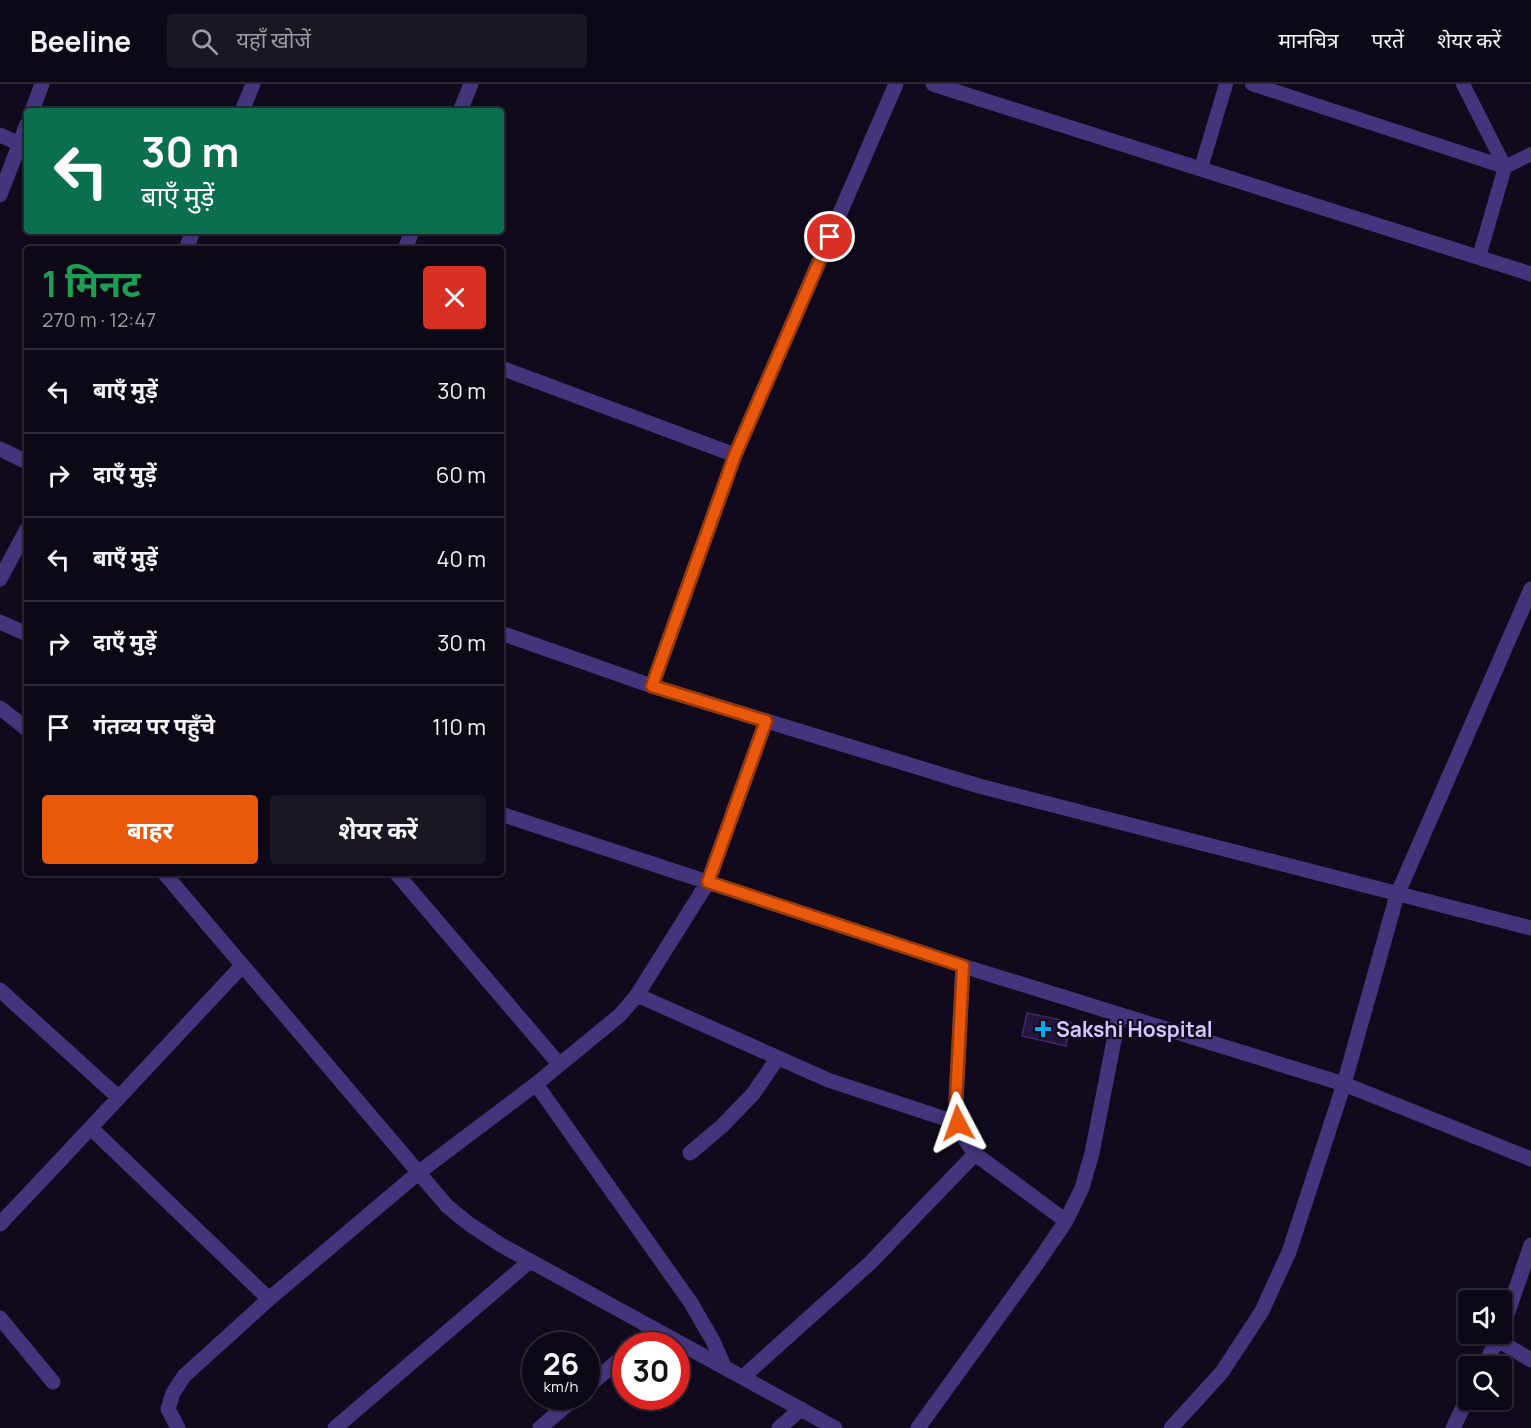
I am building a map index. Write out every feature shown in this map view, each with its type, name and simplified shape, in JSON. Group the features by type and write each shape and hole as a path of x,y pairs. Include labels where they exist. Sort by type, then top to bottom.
{"street":[{"path":"33,108 42,84"},
{"path":"243,108 253,84"},
{"path":"461,108 471,84"},
{"path":"652,686 735,455 896,84"},
{"path":"933,84 1531,274"},
{"path":"0,195 24,133"},
{"path":"0,135 20,144"},
{"path":"504,369 735,455"},
{"path":"0,449 24,461"},
{"path":"0,579 24,534"},
{"path":"1171,1428 1222,1372 1262,1311 1289,1252 1344,1084 1396,895 1531,589"},
{"path":"0,622 24,633"},
{"path":"504,634 652,686 979,786 1531,928"},
{"path":"0,708 24,727"},
{"path":"178,1428 168,1409 173,1393 184,1376 269,1299 418,1173 536,1083 620,1015 637,995 708,882 766,721"},
{"path":"504,815 963,966 1344,1084 1531,1159"},
{"path":"167,876 447,1206 469,1224 530,1261 836,1428"},
{"path":"399,876 559,1064"},
{"path":"0,1224 242,966"},
{"path":"963,966 956,1100 958,1123 975,1154 1066,1221"},
{"path":"0,990 118,1097"},
{"path":"637,995 777,1059 862,1092 958,1123"},
{"path":"918,1428 1066,1221 1082,1188 1092,1153 1119,1015"},
{"path":"690,1153 753,1094 777,1059"},
{"path":"536,1083 691,1303 713,1341 724,1366"},
{"path":"91,1128 269,1299"},
{"path":"743,1377 870,1263 975,1154"},
{"path":"1512,1300 1531,1245"},
{"path":"335,1428 530,1261"},
{"path":"0,1318 54,1382"},
{"path":"652,1332 655,1329"},
{"path":"1512,1344 1531,1360"},
{"path":"600,1376 612,1366"},
{"path":"779,1428 801,1409"},
{"path":"540,1428 561,1410"},
{"path":"1453,1428 1462,1410"}],"lane":[{"path":"1201,168 1226,84"},
{"path":"1252,84 1504,167 1531,154"},
{"path":"1463,84 1504,167 1479,257"}],"building":[{"path":"1027,1013 1071,1022 1066,1046 1022,1036"}],"place":[{"name":"Sakshi Hospital","path":"1043,1029"}],"route":[{"path":"830,237 735,455 652,686 766,721 708,882 963,966 956,1100 958,1123"}]}
